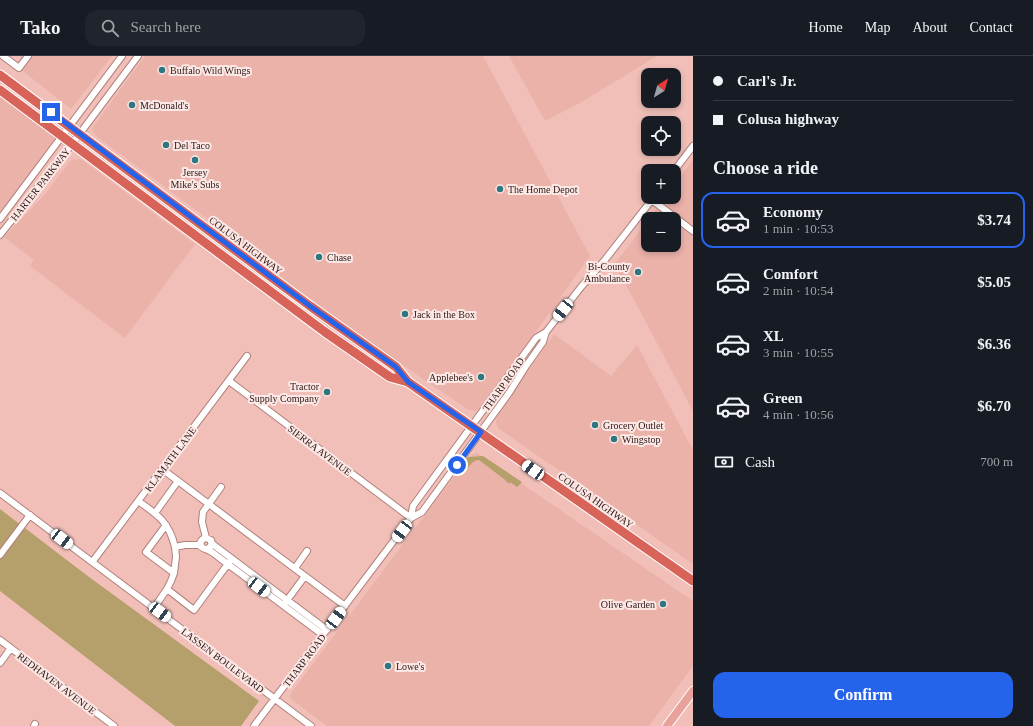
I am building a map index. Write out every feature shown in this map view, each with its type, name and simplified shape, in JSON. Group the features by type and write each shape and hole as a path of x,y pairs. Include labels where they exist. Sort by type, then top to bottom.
{"highway":[{"path":"0,75 70,126"},
{"name":"COLUSA HIGHWAY","path":"0,90 325,332 390,377 408,382"},
{"name":"COLUSA HIGHWAY","path":"70,126 310,306 396,367 408,382 693,580"}],"main road":[{"path":"667,726 693,691"}],"street":[{"path":"3,56 19,68 28,56"},
{"name":"HARTER PARKWAY","path":"0,219 122,56"},
{"name":"HARTER PARKWAY","path":"0,236 80,134 138,56"},
{"path":"679,164 693,146"},
{"name":"THARP ROAD","path":"254,726 411,518 422,512 509,393 542,342 546,332 649,204"},
{"path":"659,204 693,231"},
{"name":"THARP ROAD","path":"411,518 413,506 471,426 536,338 546,332"},
{"name":"KLAMATH LANE","path":"93,561 247,356"},
{"name":"SIERRA AVENUE","path":"228,381 411,518"},
{"path":"162,469 345,606"},
{"path":"155,512 178,481"},
{"path":"221,487 203,512 202,522 206,538 209,539 230,561 325,633"},
{"name":"LASSEN BOULEVARD","path":"0,493 312,726"},
{"path":"138,501 155,512 166,525 172,535 175,546 176,557 174,573 167,589 154,608"},
{"path":"0,555 30,515"},
{"path":"166,525 146,552 174,573"},
{"path":"201,545 201,540 206,538"},
{"path":"207,549 211,546 211,542"},
{"path":"175,546 201,545 203,548 230,561"},
{"path":"295,568 307,551"},
{"path":"167,589 194,610 230,561"},
{"path":"285,603 305,576"},
{"name":"REDHAVEN AVENUE","path":"0,640 114,726"},
{"path":"0,663 11,648"}],"shaded area":[{"path":"22,56 112,56 71,109 15,65"},
{"path":"145,56 483,56 590,256 483,406 476,411 469,410 295,288 216,225 96,136 92,128"},
{"path":"509,56 657,56 580,103 545,121"},
{"path":"0,95 57,137 0,215"},
{"path":"81,159 195,244 125,338 30,266 34,260 4,237 45,194 71,160"},
{"path":"693,160 693,411 615,264 641,229 641,252 681,252 681,212 654,212 660,204 681,204 681,176"},
{"path":"554,334 611,376 637,345 693,450 693,564 498,428 496,422 497,415"},
{"path":"477,453 693,601 693,666 649,726 327,726 291,699 291,693 468,458"},
{"path":"483,456 522,482 517,487 510,482 509,484 479,460 472,463 464,473 459,469 468,457"},
{"path":"0,509 89,577 259,701 241,726 175,726 0,591"}],"place":[{"name":"Buffalo Wild Wings","path":"162,70"},
{"name":"McDonald's","path":"132,105"},
{"name":"Del Taco","path":"166,145"},
{"name":"Jersey Mike's Subs","path":"195,160"},
{"name":"The Home Depot","path":"500,189"},
{"name":"Chase","path":"319,257"},
{"name":"Bi-County Ambulance","path":"638,272"},
{"name":"Jack in the Box","path":"405,314"},
{"name":"Applebee's","path":"481,377"},
{"name":"Tractor Supply Company","path":"327,392"},
{"name":"Grocery Outlet","path":"595,425"},
{"name":"Wingstop","path":"614,439"},
{"name":"Olive Garden","path":"663,604"},
{"name":"Lowe's","path":"388,666"}],"route":[{"path":"51,112 310,306 396,367 408,382 481,432 457,465"}]}
